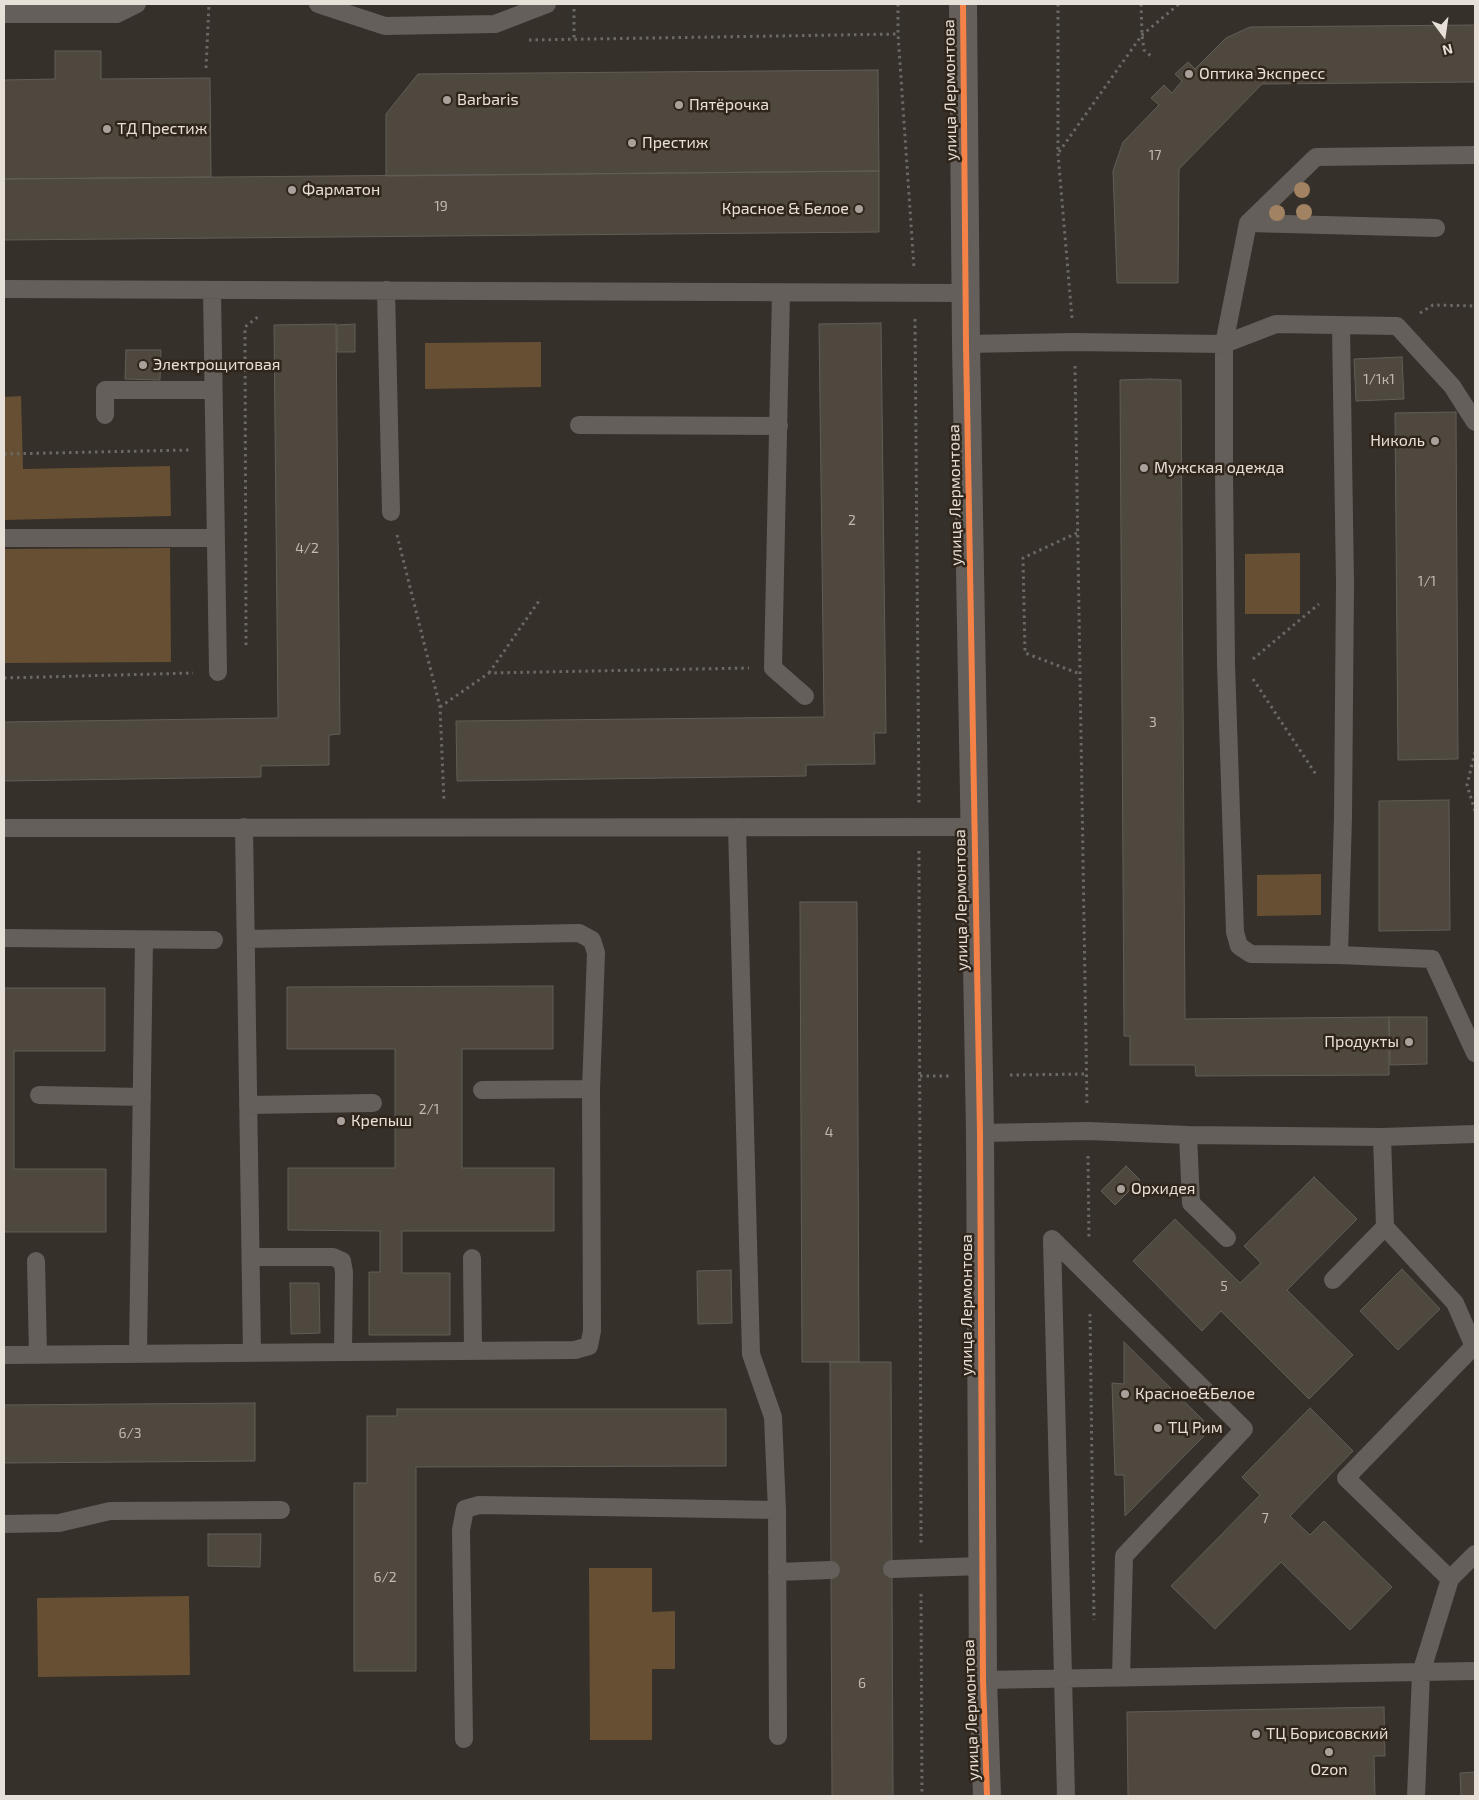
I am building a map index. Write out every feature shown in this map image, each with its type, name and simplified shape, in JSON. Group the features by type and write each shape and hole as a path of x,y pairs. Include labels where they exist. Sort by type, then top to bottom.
{"street":[{"name":"улица Лермонтова","path":"962,4 980,1132 982,1680 987,1796"}],"lane":[{"path":"4,14 117,14 137,4"},
{"path":"318,4 385,26 495,24 547,4"},
{"path":"1475,155 1316,157 1248,223 1224,344 1226,664 1235,932 1239,946 1251,954 1432,958 1475,1053"},
{"path":"1248,223 1436,228"},
{"path":"4,289 966,293"},
{"path":"212,290 218,672"},
{"path":"386,290 391,512"},
{"path":"781,292 774,668 804,696"},
{"path":"966,344 1074,342 1224,344 1276,324 1396,326 1452,386 1475,422"},
{"path":"1339,955 1343,817 1345,582 1341,326"},
{"path":"105,415 105,390 213,390"},
{"path":"579,425 779,426"},
{"path":"4,538 216,538"},
{"path":"737,827 751,1354 773,1416 777,1510 778,1736"},
{"path":"4,828 974,827"},
{"path":"244,828 252,1353"},
{"path":"4,1355 575,1350 589,1346 592,1331 591,1089 596,953 592,940 580,934 246,939"},
{"path":"4,938 214,940"},
{"path":"138,1354 144,940"},
{"path":"482,1090 591,1089"},
{"path":"39,1095 142,1097"},
{"path":"248,1105 373,1103"},
{"path":"980,1132 1088,1131 1188,1135 1382,1137 1475,1134"},
{"path":"1188,1135 1191,1203 1226,1238"},
{"path":"1382,1137 1385,1227 1455,1303 1474,1348 1346,1478 1450,1579"},
{"path":"1333,1280 1385,1227"},
{"path":"1066,1796 1052,1240 1244,1429 1124,1556 1121,1677"},
{"path":"251,1257 333,1257 342,1261 344,1272 343,1352"},
{"path":"472,1258 473,1350"},
{"path":"36,1261 38,1355"},
{"path":"464,1739 461,1530 465,1509 480,1505 777,1510"},
{"path":"4,1524 59,1523 110,1511 281,1510"},
{"path":"1416,1796 1421,1673 1450,1579 1475,1554"},
{"path":"892,1569 982,1566"},
{"path":"776,1572 831,1570"},
{"path":"982,1680 1475,1671"}],"path":[{"path":"206,68 209,4"},
{"path":"574,4 574,40"},
{"path":"898,4 898,34 915,274 922,1796"},
{"path":"1058,4 1058,154 1074,342 1088,1131 1094,1629"},
{"path":"1141,4 1144,50 1152,57"},
{"path":"1058,154 1142,35 1179,4"},
{"path":"524,40 898,34"},
{"path":"1396,326 1432,305 1475,306"},
{"path":"246,652 245,327 260,315"},
{"path":"4,454 245,449"},
{"path":"391,512 440,707 444,809"},
{"path":"1077,533 1023,558 1025,653 1080,674"},
{"path":"1252,660 1345,582"},
{"path":"440,707 489,673 541,598"},
{"path":"489,673 774,668"},
{"path":"4,678 218,672"},
{"path":"1250,674 1317,777"},
{"path":"1475,752 1467,785 1475,811"}],"shaded area":[{"path":"541,342 541,387 425,389 425,343"},
{"path":"21,396 23,469 170,466 171,516 4,520 4,397"},
{"path":"170,548 171,662 4,663 4,549"},
{"path":"1300,553 1300,614 1245,614 1245,554"},
{"path":"1321,874 1321,915 1257,916 1257,875"},
{"path":"589,1568 652,1568 652,1612 675,1611 675,1669 652,1669 652,1740 590,1740"},
{"path":"189,1596 190,1675 38,1677 37,1598"}],"building":[{"path":"1475,25 1475,82 1262,84 1179,169 1178,283 1117,283 1113,171 1123,142 1159,105 1151,98 1164,85 1172,93 1182,81 1175,74 1188,62 1195,69 1226,38 1250,27"},
{"name":"ТД Престиж","path":"55,51 101,51 101,79 210,78 211,177 4,179 4,80 55,79"},
{"name":"Престиж","path":"878,70 879,171 386,176 386,114 418,74"},
{"path":"879,171 879,232 4,240 4,179"},
{"path":"881,323 886,733 874,733 875,764 806,765 806,776 457,781 456,721 824,717 819,324"},
{"path":"336,324 340,734 329,735 329,765 261,766 261,777 4,781 4,722 278,718 274,325"},
{"path":"355,324 355,352 337,352 337,325"},
{"name":"Электрощитовая","path":"126,350 161,350 160,380 125,379"},
{"path":"1402,357 1404,399 1356,401 1354,359"},
{"path":"1120,380 1181,380 1185,1019 1389,1017 1389,1075 1196,1076 1195,1065 1130,1065 1130,1036 1124,1036"},
{"path":"1456,412 1458,759 1398,760 1395,413"},
{"path":"1449,800 1450,930 1379,931 1379,801"},
{"path":"800,902 857,902 859,1362 802,1362"},
{"path":"553,986 553,1049 462,1049 462,1168 554,1168 554,1231 402,1231 402,1273 450,1273 450,1335 369,1335 369,1272 380,1272 380,1231 288,1230 288,1168 395,1168 395,1049 287,1049 287,987"},
{"path":"4,988 105,988 105,1051 14,1051 14,1169 106,1169 106,1232 4,1232"},
{"path":"1389,1017 1427,1017 1427,1064 1390,1065"},
{"path":"1126,1166 1140,1180 1115,1205 1101,1191"},
{"path":"1314,1177 1357,1219 1287,1290 1353,1355 1309,1399 1221,1311 1202,1331 1133,1261 1175,1219 1240,1283 1261,1263 1244,1246"},
{"path":"1402,1269 1440,1309 1398,1350 1360,1311"},
{"path":"731,1270 732,1323 698,1324 697,1271"},
{"path":"290,1283 319,1283 320,1333 291,1334"},
{"name":"ТЦ Рим","path":"1124,1342 1203,1420 1204,1436 1125,1516 1124,1475 1115,1475 1112,1383 1124,1384"},
{"path":"830,1362 891,1362 893,1796 832,1796"},
{"path":"255,1403 255,1461 4,1463 4,1405"},
{"path":"1310,1408 1353,1451 1290,1516 1310,1535 1324,1521 1392,1587 1350,1630 1281,1562 1215,1629 1171,1586 1260,1495 1242,1477"},
{"path":"397,1409 726,1409 726,1466 416,1467 416,1671 354,1671 354,1483 367,1483 367,1416 397,1416"},
{"path":"208,1534 261,1534 260,1567 208,1566"},
{"name":"ТЦ Борисовский","path":"1384,1707 1385,1756 1374,1756 1375,1796 1128,1796 1127,1712"},
{"path":"1475,1772 1475,1796 1461,1796 1460,1773"}],"cycle path":[{"path":"963,4 966,344 980,1133 983,1680 987,1796"}],"place":[{"name":"Оптика Экспресс","path":"1189,74"},
{"name":"Barbaris","path":"447,100"},
{"name":"Пятёрочка","path":"679,105"},
{"name":"ТД Престиж","path":"107,129"},
{"name":"Престиж","path":"632,143"},
{"name":"Фарматон","path":"292,190"},
{"name":"Красное & Белое","path":"859,209"},
{"name":"Электрощитовая","path":"143,365"},
{"name":"Николь","path":"1435,441"},
{"name":"Мужская одежда","path":"1144,468"},
{"name":"Продукты","path":"1409,1042"},
{"name":"Крепыш","path":"341,1121"},
{"name":"Орхидея","path":"1121,1189"},
{"name":"Красное&Белое","path":"1125,1394"},
{"name":"ТЦ Рим","path":"1158,1428"},
{"name":"ТЦ Борисовский","path":"1256,1734"},
{"name":"Ozon","path":"1329,1752"}]}
